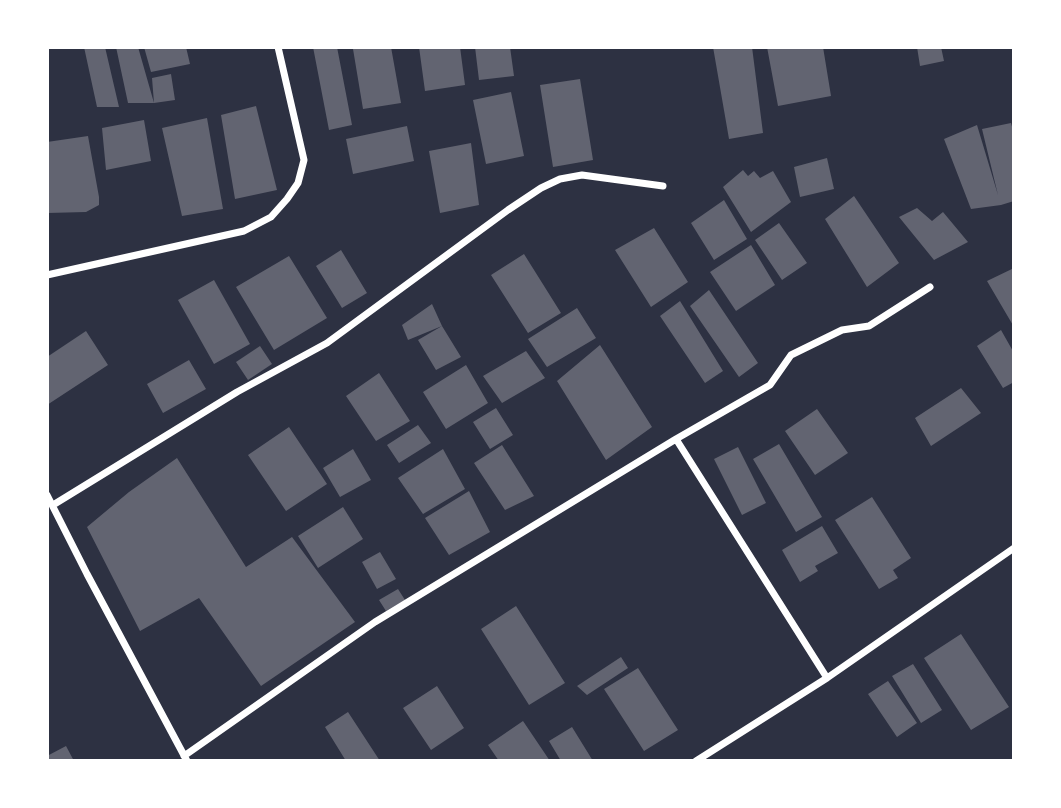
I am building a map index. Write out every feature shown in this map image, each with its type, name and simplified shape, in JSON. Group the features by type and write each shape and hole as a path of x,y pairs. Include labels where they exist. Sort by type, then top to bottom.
{"street":[{"path":"47,275 244,230 271,217 298,183 304,160 278,47"},
{"path":"52,505 237,392 327,343 541,188 560,179 582,175 663,186"},
{"path":"47,495 186,758 375,622 770,385 791,355 842,330 869,326 930,287"},
{"path":"676,439 827,678"},
{"path":"696,761 827,678 1014,548"}],"building":[{"path":"84,47 105,47 119,107 97,107"},
{"path":"116,47 138,47 154,103 128,103"},
{"path":"144,47 186,47 190,64 151,72"},
{"path":"313,47 337,47 352,125 329,130"},
{"path":"391,47 401,103 363,109 353,49"},
{"path":"419,47 460,47 465,85 425,91"},
{"path":"475,47 510,47 514,76 479,80"},
{"path":"713,47 752,47 763,133 729,139"},
{"path":"767,47 823,47 831,96 778,106"},
{"path":"917,47 941,47 944,61 920,66"},
{"path":"171,74 175,100 154,103 152,78"},
{"path":"580,79 593,160 553,167 540,85"},
{"path":"511,92 524,156 486,164 473,100"},
{"path":"256,106 277,190 235,199 221,115"},
{"path":"207,118 223,209 182,216 162,128"},
{"path":"144,120 151,161 106,170 102,128"},
{"path":"1011,123 1014,134 1014,201 971,209 944,139 977,125 998,195 982,129"},
{"path":"407,126 414,161 353,174 346,139"},
{"path":"88,136 99,205 86,212 47,213 47,142"},
{"path":"471,143 479,205 440,213 429,151"},
{"path":"827,158 834,189 800,197 794,167"},
{"path":"743,170 748,176 754,171 760,178 773,171 791,202 751,232 723,187"},
{"path":"854,196 899,263 867,287 825,219"},
{"path":"724,200 747,239 714,260 691,223"},
{"path":"917,208 932,221 943,212 968,242 934,260 899,217"},
{"path":"779,223 807,263 782,280 755,240"},
{"path":"654,228 688,282 651,307 615,250"},
{"path":"751,245 775,285 736,311 710,272"},
{"path":"341,250 367,293 342,308 316,266"},
{"path":"524,254 561,313 528,333 491,275"},
{"path":"289,256 327,318 274,350 236,287"},
{"path":"1014,268 1014,327 987,281"},
{"path":"214,280 250,344 214,364 178,300"},
{"path":"709,290 758,363 739,377 690,306"},
{"path":"680,301 723,371 705,383 660,316"},
{"path":"432,304 442,326 408,340 402,325"},
{"path":"577,308 596,338 547,367 528,339"},
{"path":"442,326 461,357 436,370 418,340"},
{"path":"1001,330 1014,353 1014,382 1003,388 977,346"},
{"path":"86,331 108,365 47,405 47,357"},
{"path":"600,345 652,427 606,460 557,381"},
{"path":"260,346 272,364 248,380 236,362"},
{"path":"526,351 545,378 502,403 483,376"},
{"path":"189,360 206,389 163,413 147,384"},
{"path":"466,365 488,403 446,429 423,392"},
{"path":"379,373 410,421 376,441 346,396"},
{"path":"961,388 981,413 931,446 915,418"},
{"path":"496,408 513,435 490,449 473,422"},
{"path":"817,409 848,453 815,475 785,431"},
{"path":"418,425 431,443 399,463 387,445"},
{"path":"289,427 327,484 286,511 248,455"},
{"path":"779,444 822,517 796,532 753,459"},
{"path":"502,445 534,496 505,510 474,463"},
{"path":"738,447 766,503 742,515 714,459"},
{"path":"353,449 371,480 340,497 323,468"},
{"path":"443,449 465,489 423,514 398,478"},
{"path":"177,458 246,567 292,537 355,622 261,686 199,598 140,631 87,527 129,492"},
{"path":"469,491 490,532 449,555 425,518"},
{"path":"872,497 911,558 893,570 898,578 879,589 835,520"},
{"path":"343,507 363,539 318,568 298,536"},
{"path":"822,526 838,553 815,566 818,571 800,582 782,550"},
{"path":"380,552 396,579 377,589 362,562"},
{"path":"398,589 405,600 386,611 379,600"},
{"path":"516,606 565,683 529,705 481,629"},
{"path":"961,634 1009,707 971,730 924,658"},
{"path":"621,657 628,668 587,695 577,686"},
{"path":"913,664 942,710 921,723 892,676"},
{"path":"638,668 678,730 644,751 604,689"},
{"path":"888,681 917,723 897,737 868,694"},
{"path":"437,686 464,728 431,750 403,708"},
{"path":"348,712 380,761 346,761 325,727"},
{"path":"523,721 550,761 499,761 488,745"},
{"path":"572,727 593,761 561,761 549,741"},
{"path":"66,746 74,761 49,761 47,756"}]}
